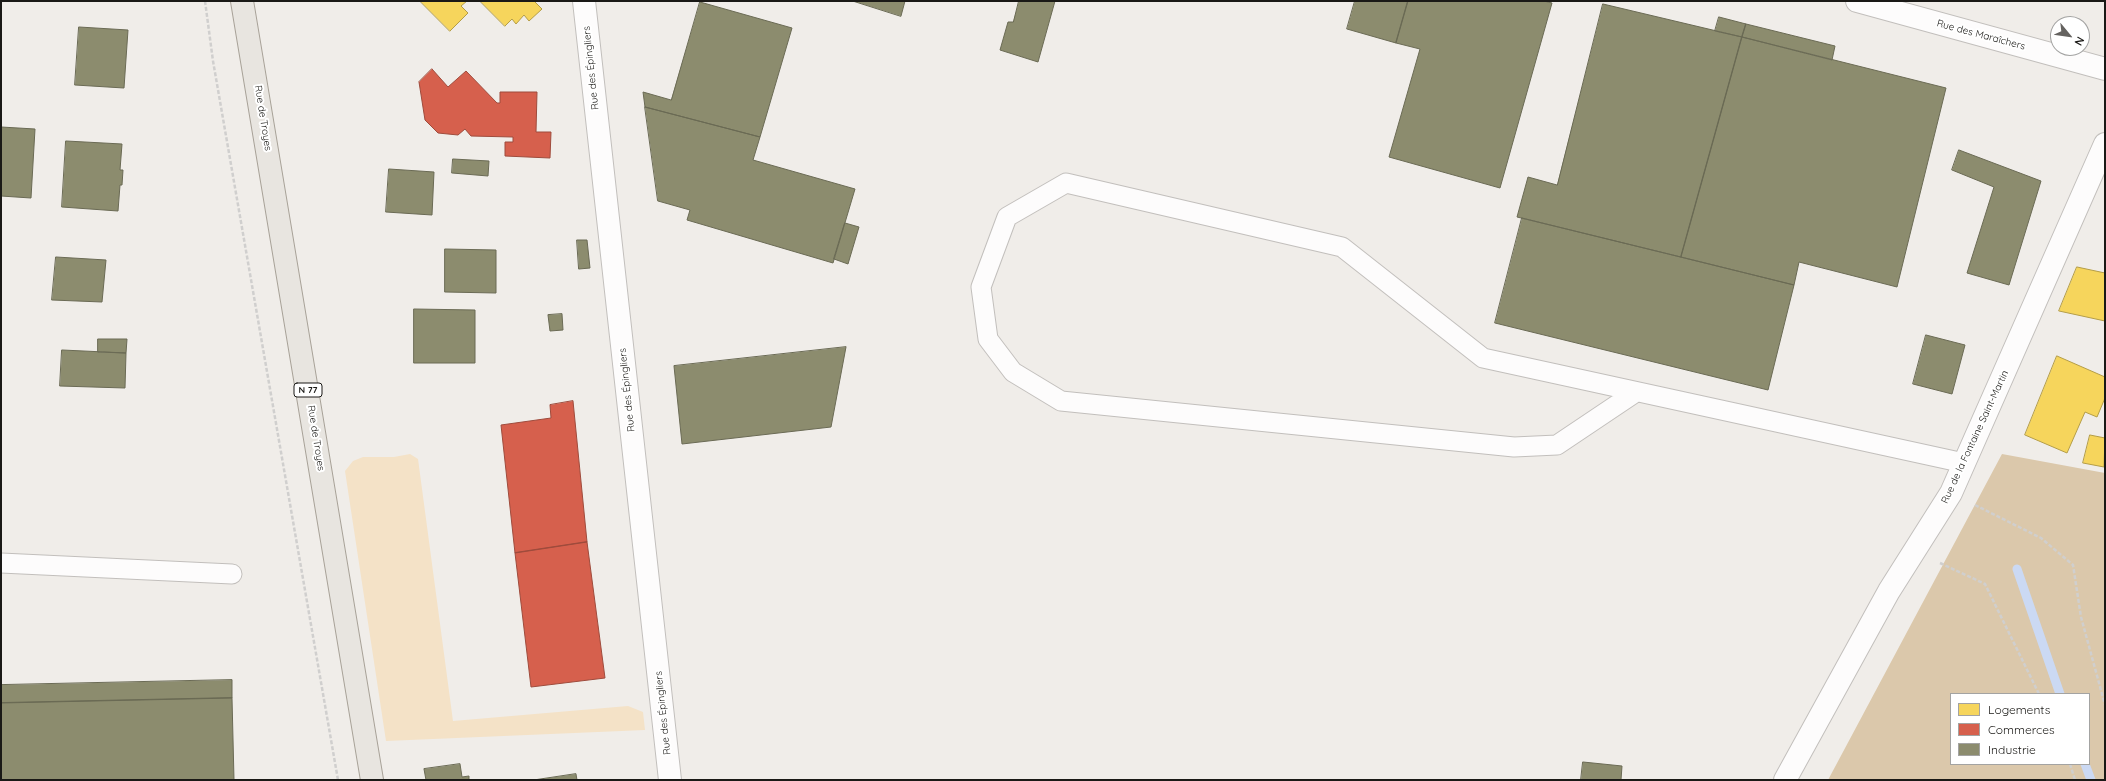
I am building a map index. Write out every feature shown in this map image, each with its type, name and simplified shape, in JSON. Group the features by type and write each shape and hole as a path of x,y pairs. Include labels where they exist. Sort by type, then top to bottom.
{"main road":[{"name":"Rue de Troyes","path":"242,1 372,780"}],"street":[{"name":"Rue des Épingliers","path":"584,1 670,780"},
{"name":"Rue des Maraîchers","path":"1857,1 2105,69"},
{"name":"Rue de la Fontaine Saint-Martin","path":"1785,780 1885,598 1951,493 2105,144"}],"lane":[{"path":"1636,392 1557,445 1514,446 1061,401 1013,372 988,339 981,287 1007,217 1066,182 1342,247 1483,358 1964,463"},
{"path":"1,564 232,574"}],"path":[{"path":"205,1 213,61 338,780"},
{"path":"1951,493 2041,538 2073,565 2081,617 2105,705"},
{"path":"1913,552 1985,584 2039,693"},
{"path":"2070,765 2075,780"}],"shaded area":[{"path":"410,454 418,459 453,721 628,706 643,712 645,730 386,741 345,471 353,461 363,457 394,457"},
{"path":"2002,454 2105,473 2105,780 1828,780"}],"building: Logements":[{"path":"420,1 467,1 461,6 468,13 450,31"},
{"path":"480,1 534,1 542,9 529,21 524,15 516,24 512,19 505,26"},
{"path":"2077,267 2105,273 2105,321 2059,311"},
{"path":"2057,356 2105,377 2105,398 2097,417 2085,412 2067,453 2025,435"},
{"path":"2090,435 2105,438 2104,467 2083,463"}],"building: Commerces":[{"path":"432,69 448,87 466,71 497,103 500,103 500,92 537,92 536,132 551,132 550,158 505,156 505,142 513,142 513,137 471,136 465,129 458,135 438,133 425,120 419,82"},
{"path":"573,401 587,542 515,553 501,425 551,418 550,405"},
{"path":"587,542 605,678 531,687 515,553"}],"building: Industrie":[{"path":"853,1 905,1 901,16"},
{"path":"1019,1 1055,1 1038,62 1000,50 1008,22 1013,22"},
{"path":"1355,1 1408,1 1396,43 1347,29"},
{"path":"1408,1 1544,1 1552,3 1500,188 1389,157 1420,49 1396,43"},
{"path":"700,2 792,28 760,137 645,107 643,92 671,100"},
{"path":"1603,4 1742,37 1681,257 1517,217 1528,177 1557,185"},
{"path":"1719,17 1746,24 1742,37 1715,31"},
{"path":"1746,24 1835,46 1832,60 1742,37"},
{"path":"79,27 128,30 124,88 75,85"},
{"path":"1742,37 1946,88 1897,287 1799,262 1794,285 1681,257"},
{"path":"645,107 760,137 753,160 855,189 833,263 687,220 690,210 658,201"},
{"path":"1,127 35,129 31,198 1,196"},
{"path":"66,141 122,144 120,170 123,170 118,211 62,207"},
{"path":"1959,150 2041,181 2009,285 1967,273 1994,187 1952,170"},
{"path":"453,159 489,161 488,176 452,173"},
{"path":"389,169 434,172 432,215 386,212"},
{"path":"1522,218 1794,285 1768,390 1495,323"},
{"path":"845,223 859,227 848,264 834,259"},
{"path":"577,240 587,240 590,268 579,269"},
{"path":"445,249 496,250 496,293 445,292"},
{"path":"56,257 106,260 102,302 52,300"},
{"path":"414,309 475,310 475,363 414,363"},
{"path":"562,314 563,330 550,331 548,315"},
{"path":"1926,335 1965,345 1952,394 1913,384"},
{"path":"98,339 127,339 126,353 98,352"},
{"path":"846,347 831,427 682,444 674,366"},
{"path":"62,350 126,353 125,388 60,386"},
{"path":"232,680 232,698 1,703 1,685"},
{"path":"232,698 234,780 1,780 1,703"},
{"path":"1583,762 1622,766 1621,780 1581,780"},
{"path":"460,764 462,777 469,776 469,780 426,780 424,769"},
{"path":"576,774 577,780 534,780"}],"waterway":[{"path":"2017,569 2060,693"},
{"path":"2085,765 2091,780"}]}
